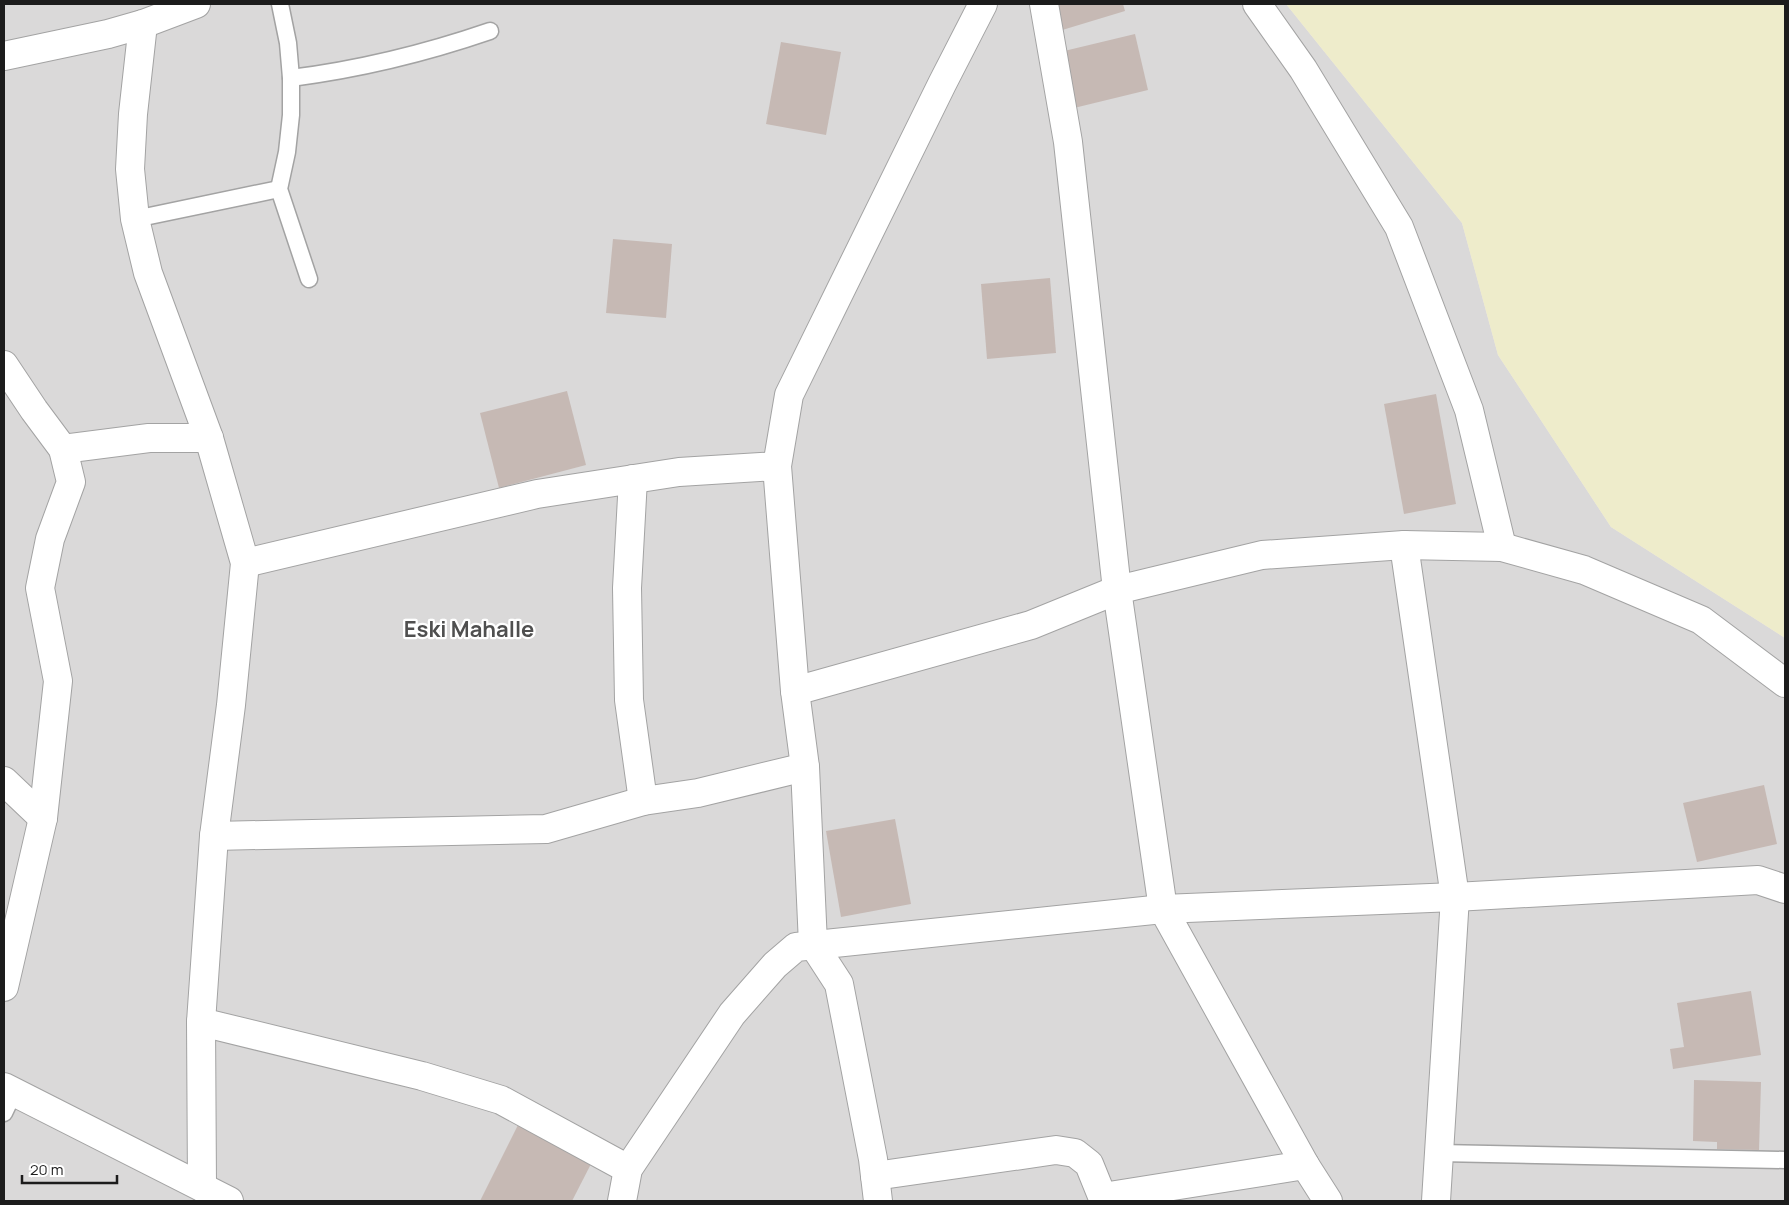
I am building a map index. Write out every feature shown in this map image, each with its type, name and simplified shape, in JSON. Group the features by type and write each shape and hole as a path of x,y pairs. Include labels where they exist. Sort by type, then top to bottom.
{"street":[{"path":"4,56 108,34 143,24 196,4"},
{"path":"983,4 788,395 777,466 795,691 805,767 814,944 839,984 877,1189 1056,1150 1075,1152 1089,1164 1103,1199 1304,1165"},
{"path":"1044,4 1068,142 1117,590 1162,909 1304,1165 1328,1201"},
{"path":"1257,4 1304,69 1399,227 1469,410 1502,547"},
{"path":"143,24 133,114 130,169 134,219 148,273 209,438 245,563 231,705 214,836 201,1022 202,1187"},
{"path":"4,365 63,449 71,482 50,539 40,588 58,681 43,818 4,986"},
{"path":"63,449 149,438 209,438"},
{"path":"245,563 537,494 679,472 777,466"},
{"path":"633,479 627,588 629,700 643,802"},
{"path":"795,691 1031,625 1117,590 1262,555 1404,545 1502,547 1584,570 1700,620 1785,684"},
{"path":"1404,545 1455,897 1436,1201"},
{"path":"214,836 546,829 643,802 698,793 805,767"},
{"path":"4,781 43,818"},
{"path":"622,1201 628,1169 732,1014 775,965 796,947 1162,909 1455,897 1758,880 1785,889"},
{"path":"201,1022 422,1076 501,1100 628,1169"},
{"path":"7,1098 229,1201"}],"lane":[{"path":"280,4 288,43 291,78 291,115 287,152 279,188 309,279"},
{"path":"291,78 362,68 405,58 490,31"},
{"path":"134,219 279,188"},
{"path":"1439,1153 1785,1160"}],"shaded area":[{"path":"4,4 1286,4 1462,223 1498,355 1611,527 1785,638 1785,1201 4,1201"},
{"path":"1286,4 1785,4 1785,638 1611,527 1498,355 1462,223"}],"building":[{"path":"1051,4 1123,4 1125,11 1059,31"},
{"path":"1135,34 1148,90 1074,108 1060,52"},
{"path":"781,42 841,52 826,135 766,124"},
{"path":"613,239 672,244 666,318 606,313"},
{"path":"1050,278 1056,353 987,359 981,284"},
{"path":"567,391 586,465 499,488 480,413"},
{"path":"1436,394 1456,504 1404,514 1384,404"},
{"path":"1764,785 1777,844 1697,862 1683,803"},
{"path":"895,819 911,904 841,917 826,831"},
{"path":"1751,991 1761,1055 1673,1069 1670,1049 1684,1047 1677,1003"},
{"path":"1694,1080 1761,1082 1759,1150 1717,1149 1717,1142 1693,1141"},
{"path":"518,1125 592,1162 572,1201 480,1201"}],"district":[{"name":"Eski Mahalle","path":"469,629"}]}
